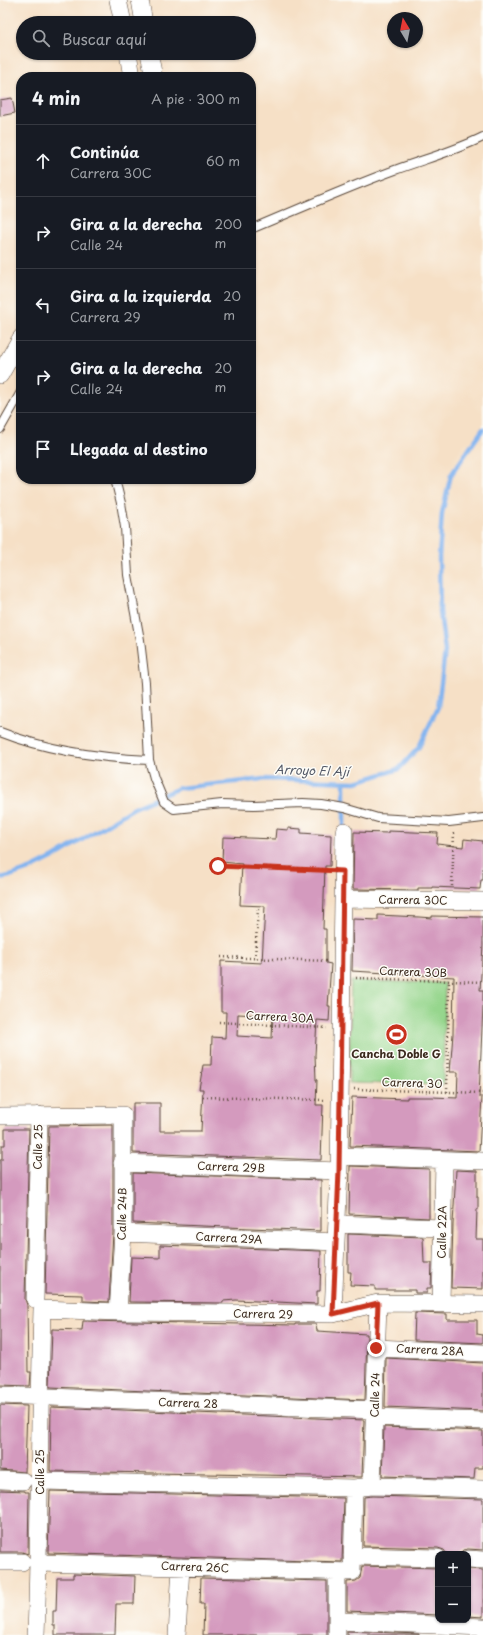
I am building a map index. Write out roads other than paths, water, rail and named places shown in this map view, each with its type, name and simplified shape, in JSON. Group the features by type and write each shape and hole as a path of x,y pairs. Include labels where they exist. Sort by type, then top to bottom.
{"street":[{"path":"118,0 121,16"},
{"path":"140,0 143,16"},
{"path":"129,60 131,72"},
{"path":"150,60 153,72"},
{"path":"0,375 16,347"},
{"path":"333,1314 339,1163 344,831"},
{"name":"Carrera 30C","path":"343,899 483,901"},
{"name":"Calle 24B","path":"39,1116 123,1115 123,1233 118,1312"},
{"path":"0,1116 39,1116"},
{"name":"Calle 25","path":"36,1635 40,1481 38,1304 39,1116"},
{"name":"Carrera 29B","path":"122,1163 339,1163 444,1160 483,1161"},
{"name":"Calle 22A","path":"441,1304 444,1160"},
{"path":"337,1224 442,1228"},
{"name":"Carrera 29A","path":"123,1233 336,1242"},
{"name":"Carrera 29","path":"38,1304 118,1312 333,1314 378,1303 483,1304"},
{"name":"Calle 24","path":"372,1486 378,1303"},
{"name":"Carrera 28A","path":"376,1348 483,1352"},
{"name":"Carrera 28","path":"0,1395 483,1421"},
{"path":"0,1480 23,1481"},
{"path":"40,1481 354,1488 372,1486 483,1489"},
{"path":"354,1488 347,1567 337,1628 483,1627"},
{"name":"Carrera 26C","path":"39,1563 181,1567 347,1567 435,1558"},
{"path":"471,1559 483,1560"},
{"path":"0,1562 22,1562"},
{"path":"177,1635 181,1567"}],"lane":[{"path":"256,227 396,170 445,154 483,136"},
{"path":"0,429 16,401"},
{"path":"116,484 126,527 128,575 146,683 149,760 154,778 164,802 174,809 222,804 254,805 304,803 337,807 378,818 450,822 483,818"},
{"path":"0,732 49,747 119,759 149,760"}],"waterway":[{"name":"Arroyo El Ají","path":"0,878 32,868 54,857 132,809 179,788 263,779 356,782 399,769 419,747 438,707 445,651 440,611 439,557 442,513 451,475 483,429"},
{"path":"344,782 344,827"}],"place":[{"name":"Cancha Doble G","path":"396,1034"}]}
